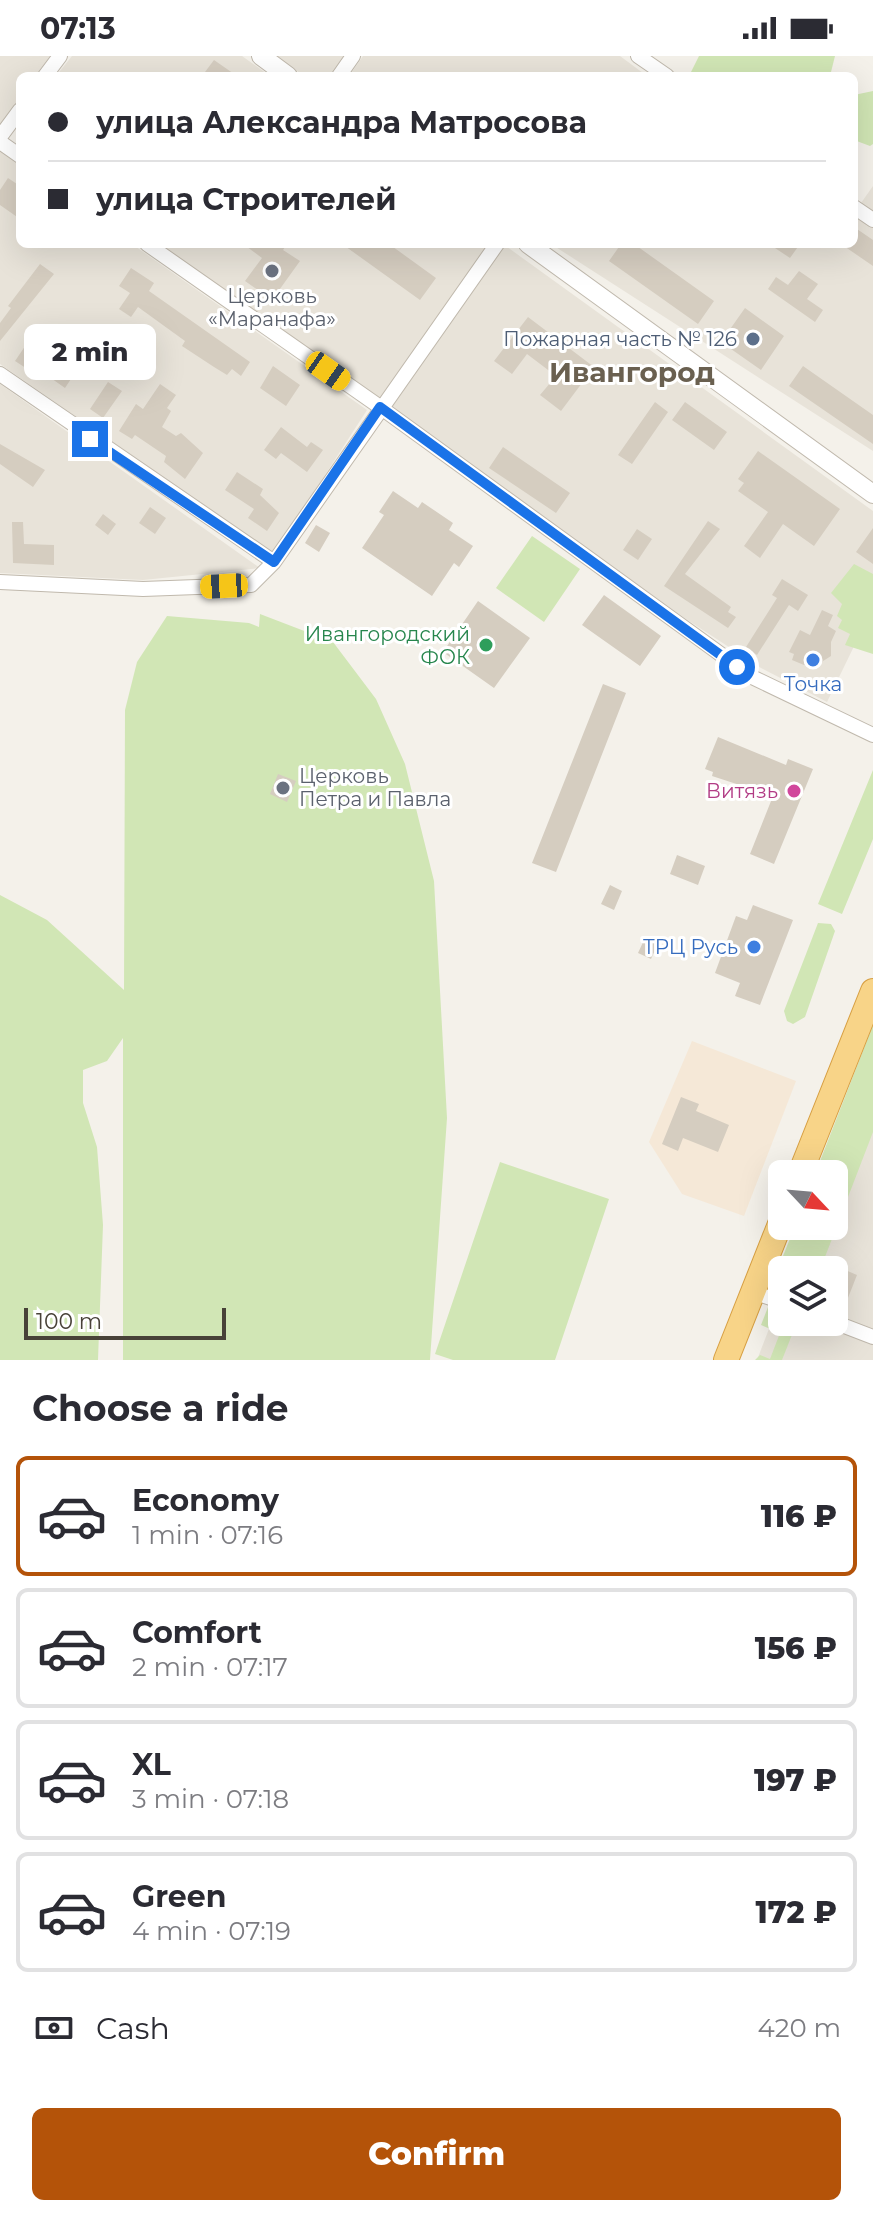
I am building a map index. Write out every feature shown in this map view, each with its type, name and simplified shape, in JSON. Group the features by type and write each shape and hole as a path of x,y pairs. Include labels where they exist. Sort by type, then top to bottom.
{"highway":[{"path":"806,1160 873,991"},
{"path":"726,1360 774,1240"}],"street":[{"path":"261,56 283,72"},
{"path":"638,56 661,72"},
{"path":"16,116 0,139 16,153"},
{"path":"153,248 380,407 752,677 873,735"},
{"path":"0,582 143,589 251,585 274,562 494,248"},
{"path":"534,248 873,494"},
{"path":"0,374 63,421 274,562"},
{"path":"753,1292 768,1297"},
{"path":"848,1327 873,1337"}],"shaded area":[{"path":"0,56 51,56 39,72 16,72 16,103 0,125"},
{"path":"72,56 242,56 264,72 59,72"},
{"path":"276,56 345,56 334,72 298,72"},
{"path":"363,56 620,56 642,72 352,72"},
{"path":"0,150 16,162 16,248 138,248 367,410 274,554 0,364"},
{"path":"873,186 873,451 557,248 858,248 858,207"},
{"path":"166,248 486,248 379,400"},
{"path":"500,248 509,248 873,511 873,643 858,638 827,702 761,668 686,619 387,406"},
{"path":"0,384 260,568 143,580 0,573"},
{"path":"692,1041 796,1081 744,1216 682,1194 649,1142"},
{"path":"873,1062 873,1360 757,1360 768,1331 768,1336 848,1336 848,1256 805,1256 821,1240 848,1240 848,1160 839,1160"}],"green space":[{"path":"699,56 835,56 831,72 691,72"},
{"path":"873,91 873,144 870,146 858,142 858,94"},
{"path":"532,536 580,569 544,622 496,588"},
{"path":"854,564 873,574 873,654 845,645 850,634 838,628 842,620 837,616 842,604 831,593"},
{"path":"260,614 333,642 376,699 405,764 434,881 447,1118 430,1360 123,1360 123,1038 107,1061 83,1070 83,1103 97,1147 103,1225 98,1360 0,1360 0,895 47,920 124,990 125,710 137,662 167,616 249,623 259,627"},
{"path":"873,770 873,839 842,914 818,904"},
{"path":"818,923 831,924 835,931 805,1017 793,1024 787,1021 784,1011"},
{"path":"873,1025 873,1132 848,1197 848,1160 820,1160"},
{"path":"500,1162 609,1199 555,1360 453,1360 435,1354"},
{"path":"789,1240 832,1240 825,1256 783,1256"},
{"path":"768,1307 768,1328 761,1325"},
{"path":"779,1336 791,1336 782,1360 755,1360 760,1355 770,1359"}],"building":[{"path":"214,60 231,72 205,72"},
{"path":"8,178 16,183 16,216 0,205 0,190"},
{"path":"858,230 873,240 873,266 847,248 858,248"},
{"name":"Церковь «Маранафа»","path":"248,248 284,248 300,261 272,300 245,281 262,258"},
{"path":"348,248 395,248 436,278 420,300"},
{"path":"618,248 640,248 714,301 698,324 609,261"},
{"path":"775,248 797,248 790,258"},
{"path":"40,264 54,274 0,341 0,323 11,308 8,306"},
{"path":"131,268 154,283 149,291 250,362 241,376 232,369 227,375 182,346 185,341 138,307 131,317 119,309 130,293 119,286"},
{"path":"799,271 818,284 807,299 823,310 815,322 768,289 776,277 788,285"},
{"name":"Пожарная часть № 126","path":"745,308 784,336 761,370 721,342"},
{"path":"528,317 594,367 561,411 540,395 556,376 527,354 512,374 494,361"},
{"path":"79,328 96,341 65,388 38,369 35,374 15,361 34,333 61,352"},
{"path":"273,366 300,385 286,406 260,388"},
{"path":"803,366 873,415 873,444 789,386"},
{"path":"108,382 122,391 103,418 90,409"},
{"path":"160,384 176,395 167,408 171,411 162,427 176,436 181,433 203,453 185,479 164,462 166,456 135,435 132,439 119,431 136,404 143,409"},
{"path":"655,402 668,412 632,464 618,455"},
{"path":"685,402 727,432 714,450 672,420"},
{"path":"281,427 307,447 311,442 323,450 307,472 281,453 276,459 264,450"},
{"path":"0,444 45,470 33,487 0,464"},
{"path":"503,447 570,493 556,513 489,468"},
{"path":"758,451 840,509 814,546 783,524 760,558 744,546 768,512 738,491 744,483 738,479"},
{"path":"237,472 263,489 260,495 279,513 267,531 248,518 254,509 225,490"},
{"path":"393,491 418,508 422,502 453,523 449,530 473,546 459,567 454,563 432,596 362,548 384,515 379,512"},
{"path":"150,507 166,518 155,534 139,523"},
{"path":"103,514 116,524 108,535 95,525"},
{"path":"708,521 720,529 685,574 731,607 728,612 736,617 728,628 664,586"},
{"path":"12,522 23,522 24,544 54,545 54,565 13,563"},
{"path":"316,525 330,533 319,552 305,543"},
{"path":"873,528 873,564 856,552"},
{"path":"637,529 652,539 638,560 623,550"},
{"path":"782,579 808,595 798,611 789,605 757,655 746,647 777,598 772,595"},
{"path":"604,595 661,636 640,666 582,625"},
{"name":"Ивангородский ФОК","path":"478,601 530,638 494,688 443,652"},
{"path":"822,610 833,615 828,626 836,631 831,642 831,656 820,663 804,665 792,660 794,654 789,652 800,630 810,635"},
{"path":"603,684 626,693 556,872 532,863"},
{"path":"718,737 786,765 788,759 813,769 774,864 750,854 773,796 712,776 713,772 705,769"},
{"name":"Церковь Петра и Павла","path":"278,774 296,781 287,802 270,794"},
{"path":"677,855 705,866 698,885 670,874"},
{"path":"610,885 622,891 614,910 601,904"},
{"name":"ТРЦ Русь","path":"753,905 793,920 760,1005 735,996 740,983 715,973 736,916 747,920"},
{"path":"645,938 658,944 651,959 638,953"},
{"path":"681,1097 699,1104 696,1111 729,1125 718,1152 683,1138 678,1151 662,1144"},
{"path":"848,1271 857,1275 848,1298"}],"place":[{"name":"Церковь «Маранафа»","path":"272,271"},
{"name":"Пожарная часть № 126","path":"753,339"},
{"name":"Ивангородский ФОК","path":"486,645"},
{"name":"Точка","path":"813,660"},
{"name":"Церковь Петра и Павла","path":"283,788"},
{"name":"Витязь","path":"794,791"},
{"name":"ТРЦ Русь","path":"754,947"}],"district":[{"name":"Ивангород","path":"632,372"}],"route":[{"path":"90,439 274,562 380,407 737,667"}]}
